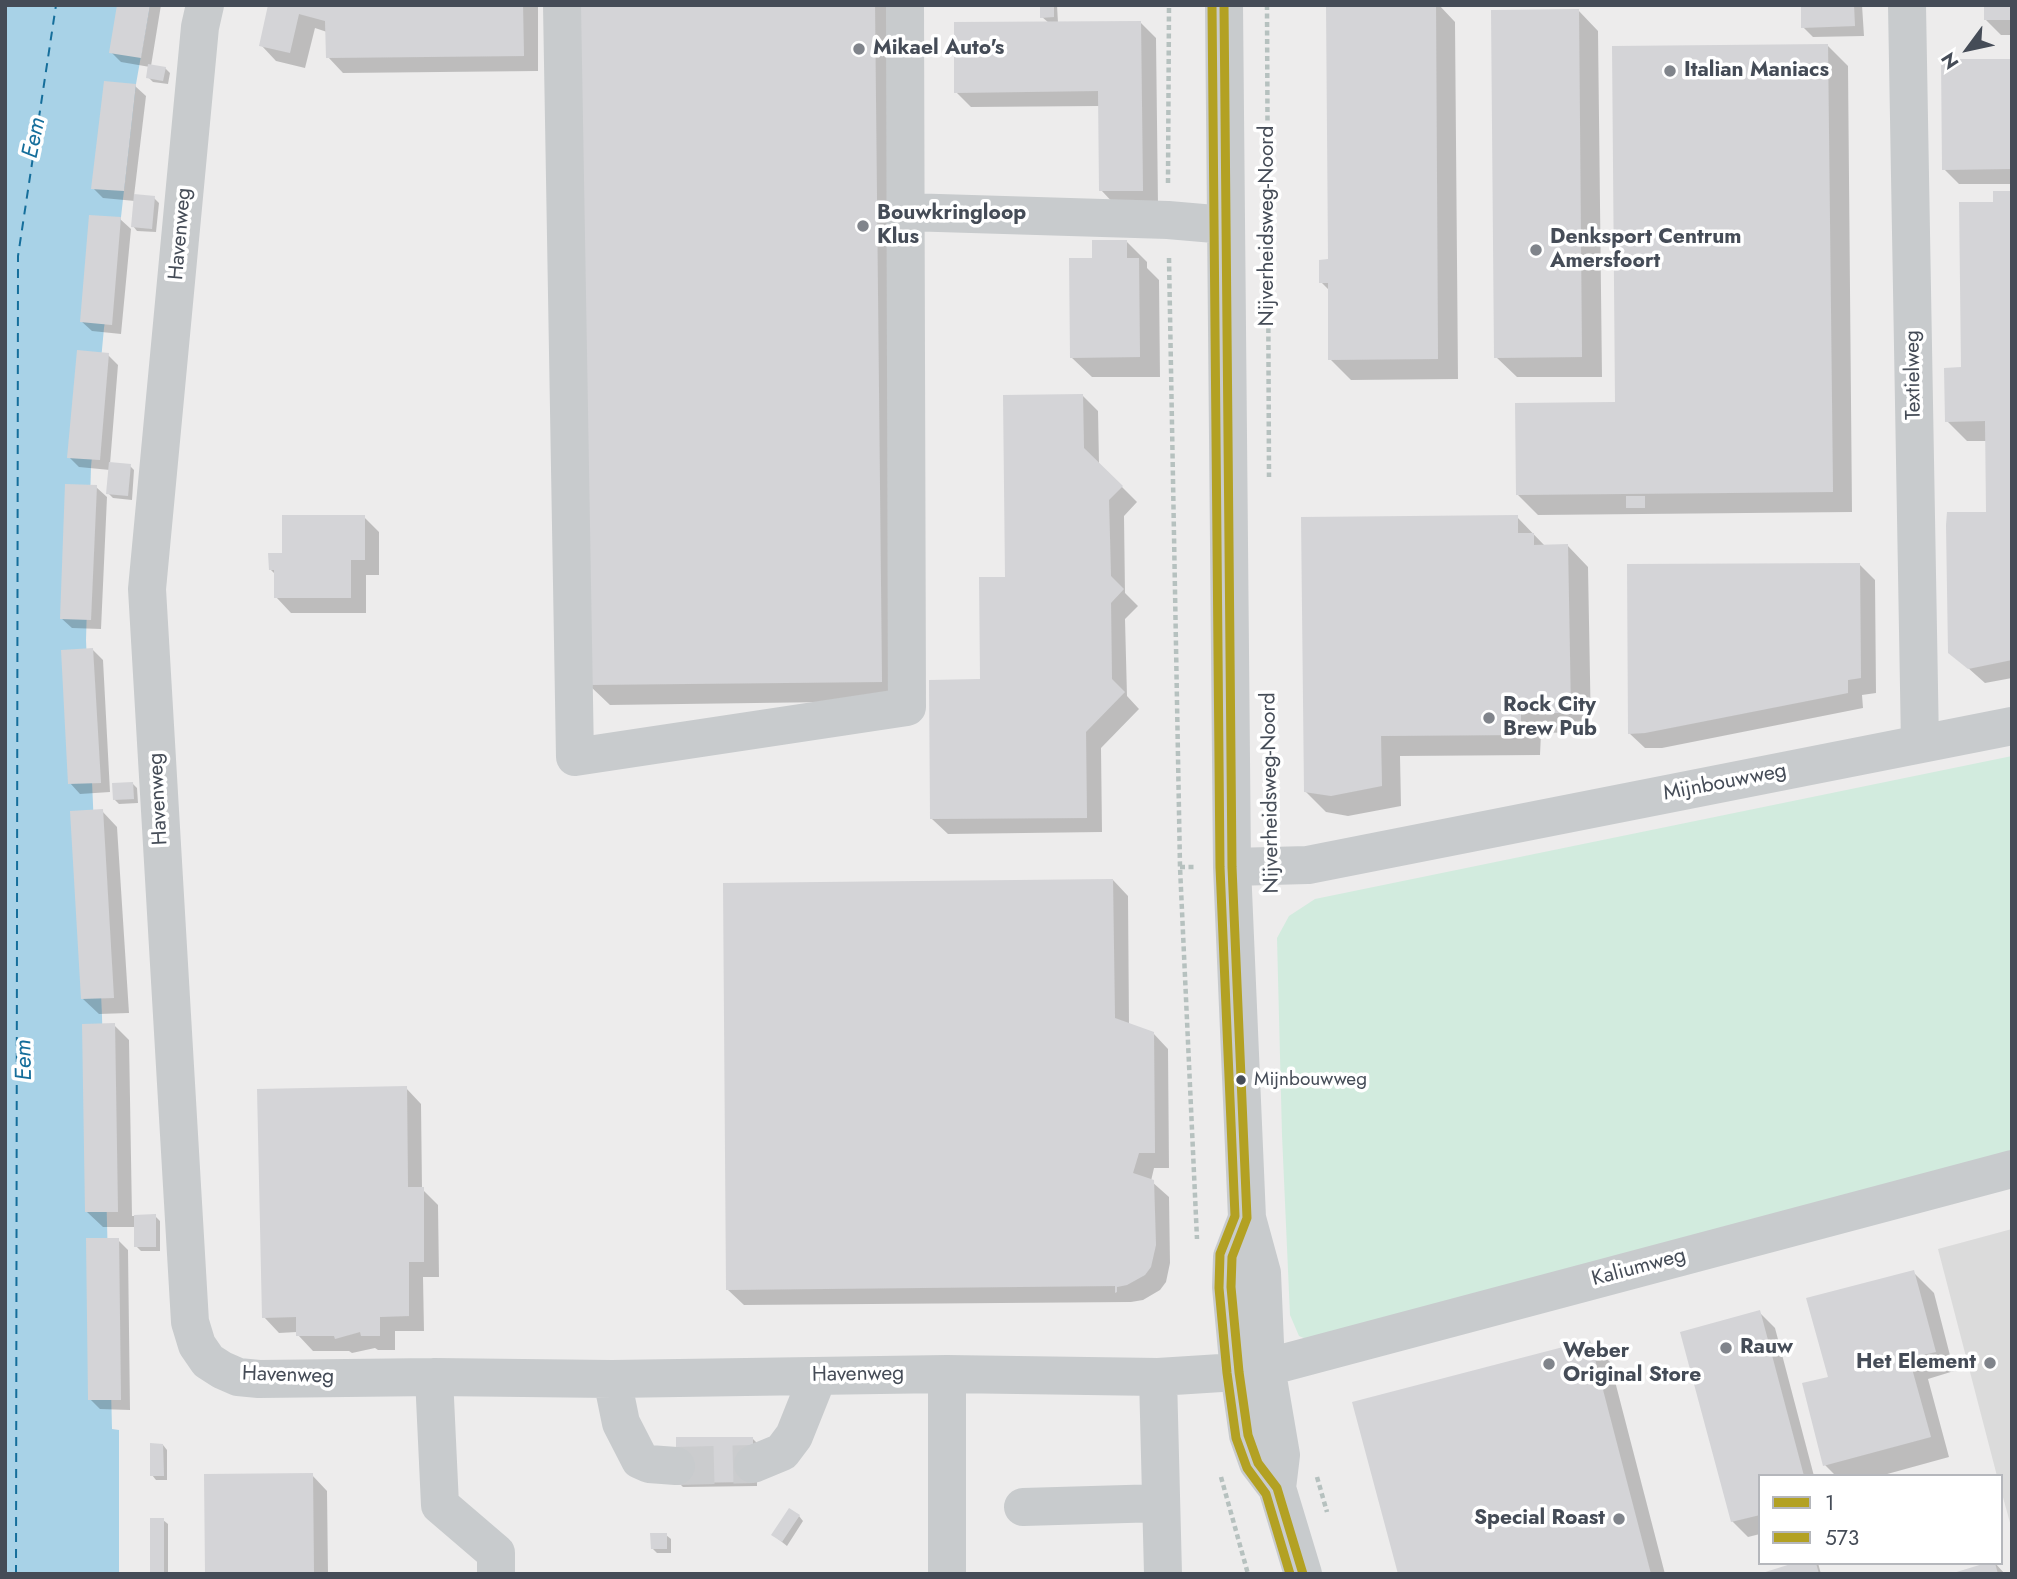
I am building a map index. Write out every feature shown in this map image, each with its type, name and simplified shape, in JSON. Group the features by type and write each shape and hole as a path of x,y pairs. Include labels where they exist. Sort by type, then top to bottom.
{"street":[{"name":"Havenweg","path":"205,5 200,27 147,589 190,1322 197,1345 208,1361 238,1377 259,1379 434,1377 612,1380 947,1374 1158,1377 1252,1370"},
{"path":"562,5 575,757 907,707 905,5"},
{"name":"Nijverheidsweg-Noord","path":"1224,5 1231,867 1247,1218 1262,1273 1252,1370 1281,1455 1277,1488 1303,1574"},
{"name":"Textielweg","path":"1908,5 1920,744"},
{"path":"906,212 1168,220 1226,225"},
{"name":"Mijnbouwweg","path":"1231,867 1308,865 2012,726"},
{"name":"Kaliumweg","path":"1252,1370 2012,1168"},
{"path":"947,1374 947,1574"},
{"path":"753,1464 782,1452 794,1436 818,1376"},
{"path":"434,1377 440,1505 496,1553 496,1574"},
{"path":"1158,1377 1163,1574"},
{"path":"612,1380 621,1423 640,1460 649,1464 676,1466"},
{"path":"1023,1507 1161,1503"}],"path":[{"path":"1169,5 1168,220 1180,867 1198,1252"},
{"name":"Nijverheidsweg-Noord","path":"1267,5 1269,478"},
{"path":"1315,1467 1329,1520"},
{"path":"1219,1470 1248,1574"}],"shaded area":[{"name":"Het Element","path":"2012,1229 2012,1530 2003,1497 2003,1474 1996,1474 1938,1249"}],"green space":[{"path":"2012,756 2012,1157 1318,1344 1299,1336 1290,1315 1277,938 1289,916 1315,899"}],"water":[{"name":"Eem","path":"5,5 150,5 136,84 121,217 104,328 91,467 86,640 102,1016 112,1429 119,1430 119,1574 5,1574"}],"building":[{"path":"117,5 150,5 141,58 109,53"},
{"path":"268,5 523,5 524,56 326,58 325,21 299,14 290,53 259,46"},
{"path":"578,5 875,5 882,682 587,685"},
{"path":"1040,5 1054,5 1054,17 1040,18"},
{"path":"1326,5 1436,5 1438,359 1328,360 1328,283 1319,283 1319,260 1328,259"},
{"path":"1801,5 1854,5 1855,26 1801,28"},
{"path":"1984,5 2012,5 2012,20 1984,20"},
{"path":"1579,9 1582,357 1494,358 1491,10"},
{"path":"1141,21 1143,191 1099,191 1098,91 954,93 954,22"},
{"path":"1828,44 1833,492 1516,495 1515,403 1615,402 1612,46"},
{"path":"1941,59 2012,59 2012,169 1942,170"},
{"path":"148,64 166,67 163,81 146,78"},
{"path":"104,81 136,84 124,191 91,189"},
{"path":"1993,191 2012,191 2012,660 1968,669 1948,653 1946,525 1947,512 1986,512 1985,421 1945,422 1944,368 1961,367 1959,202 1993,202"},
{"path":"134,194 155,196 152,229 131,227"},
{"path":"89,215 121,217 112,325 80,322"},
{"path":"1092,240 1127,240 1127,258 1139,258 1140,357 1070,358 1069,258 1092,258"},
{"path":"77,350 109,353 100,460 67,458"},
{"path":"1083,394 1084,448 1123,486 1109,500 1111,576 1124,589 1111,603 1112,679 1125,692 1086,732 1087,818 930,819 929,680 980,679 979,577 1005,577 1003,395"},
{"path":"109,462 131,464 128,496 106,494"},
{"path":"65,484 97,485 91,620 60,619"},
{"path":"1626,496 1645,496 1645,508 1626,508"},
{"path":"282,515 365,515 365,560 351,560 351,598 274,598 274,570 269,570 268,553 282,553"},
{"path":"1518,515 1518,533 1534,533 1534,545 1568,544 1571,713 1521,713 1521,735 1381,736 1382,786 1331,796 1304,792 1301,517"},
{"path":"1860,563 1861,678 1848,680 1848,693 1645,733 1628,734 1627,564"},
{"path":"93,648 101,783 68,784 61,650"},
{"path":"133,782 134,799 113,800 112,783"},
{"path":"103,809 114,998 81,999 70,811"},
{"path":"1113,879 1115,1018 1154,1032 1155,1153 1139,1153 1133,1173 1154,1180 1156,1245 1151,1267 1145,1275 1127,1285 1117,1287 1115,1293 1115,1286 726,1290 723,883"},
{"path":"115,1023 118,1212 85,1212 82,1024"},
{"path":"407,1086 408,1187 424,1187 424,1262 409,1262 409,1316 380,1317 380,1336 361,1336 360,1332 335,1339 334,1336 296,1336 296,1317 262,1318 257,1089"},
{"path":"156,1214 156,1247 134,1247 134,1215"},
{"path":"86,1238 119,1238 121,1400 88,1400"},
{"path":"1914,1270 1936,1352 1909,1358 1931,1437 1823,1466 1802,1383 1828,1377 1806,1298"},
{"path":"1760,1310 1803,1474 1758,1474 1758,1515 1731,1522 1680,1332"},
{"path":"1590,1340 1651,1574 1398,1574 1352,1402"},
{"path":"676,1437 753,1437 753,1482 676,1483"},
{"path":"150,1443 163,1444 164,1476 150,1476"},
{"path":"313,1473 314,1574 205,1574 204,1474"},
{"path":"789,1508 800,1515 782,1542 771,1535"},
{"path":"150,1518 164,1518 164,1574 150,1574"},
{"path":"650,1533 667,1533 667,1549 651,1549"},
{"path":"1788,1565 1817,1565 1819,1574 1759,1574"},
{"path":"1979,1565 1996,1565 1998,1574 1950,1574"}],"ferry route":[{"path":"16,1574 18,256 56,5"}],"tunnel":[{"path":"676,1466 753,1464"}],"transit line":[{"name":"573","path":"1212,5 1220,867 1235,1216 1220,1254 1219,1288 1236,1438 1247,1468 1266,1494 1290,1574"},
{"name":"1","path":"1224,5 1232,867 1247,1218 1232,1257 1231,1287 1248,1435 1258,1463 1277,1488 1303,1574"}],"place":[{"name":"Mikael Auto's","path":"859,49"},
{"name":"Italian Maniacs","path":"1670,71"},
{"name":"Bouwkringloop Klus","path":"863,226"},
{"name":"Denksport Centrum Amersfoort","path":"1536,250"},
{"name":"Rock City Brew Pub","path":"1489,718"},
{"name":"Mijnbouwweg","path":"1241,1080"},
{"name":"Rauw","path":"1726,1348"},
{"name":"Het Element","path":"1990,1363"},
{"name":"Weber Original Store","path":"1549,1364"},
{"name":"Special Roast","path":"1619,1519"}]}
